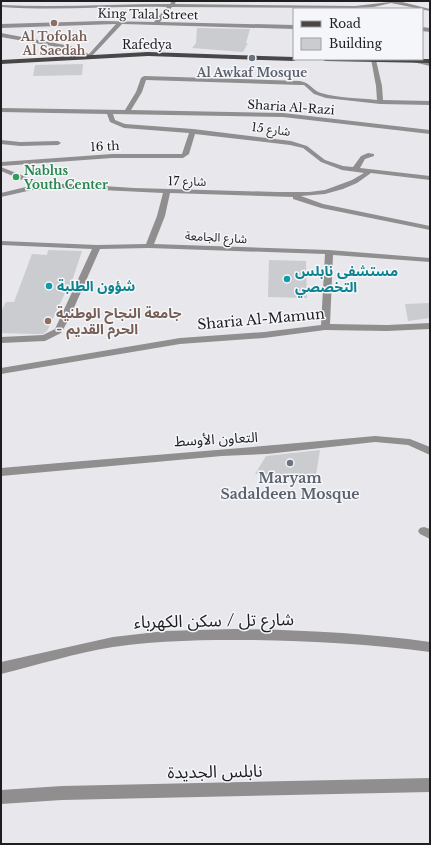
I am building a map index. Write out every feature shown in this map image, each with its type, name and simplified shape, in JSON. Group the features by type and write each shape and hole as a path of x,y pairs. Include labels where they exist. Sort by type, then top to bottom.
{"main road":[{"name":"Rafedya","path":"3,62 148,54 293,59"},
{"path":"372,60 415,61"}],"street":[{"path":"2,6 10,1"},
{"path":"156,23 175,1"},
{"path":"272,1 311,8"},
{"path":"379,1 396,2 422,8"},
{"path":"2,6 34,8 114,5 311,8 374,6 396,2"},
{"path":"1,35 70,48 90,56 120,22"},
{"name":"King Talal Street","path":"1,26 120,22 293,28"},
{"path":"372,60 379,86 380,102"},
{"path":"415,61 430,63"},
{"path":"126,113 139,92 144,78 300,83 309,85 316,93 322,95 380,102 430,103"},
{"name":"Sharia Al-Razi","path":"1,110 283,115 430,132"},
{"name":"شارع 15","path":"110,112 112,121 120,126 193,131 291,142 305,147 318,158 329,164 369,172 430,178"},
{"name":"16 th","path":"1,164 112,156 183,156 186,154 193,131"},
{"path":"1,142 20,144 58,143"},
{"path":"355,170 362,157 372,155"},
{"path":"1,169 42,186"},
{"name":"شارع 17","path":"1,195 42,186 290,195 321,193 340,188 358,181 369,172"},
{"path":"149,246 161,216 167,191"},
{"path":"290,195 321,206 430,228"},
{"name":"شارع الجامعة","path":"1,244 97,247 149,246 329,252 430,260"},
{"path":"1,340 45,338 58,331 65,319 97,247"},
{"path":"325,326 329,252"},
{"name":"Sharia Al-Mamun","path":"1,371 169,342 264,335 325,326 387,328 430,326"},
{"name":"التعاون الأوسط","path":"1,472 214,452 267,450 375,439 410,442 430,450"},
{"name":"شارع تل / سكن الكهرباء","path":"1,668 99,644 138,638 178,635 325,636 391,641 430,647"},
{"name":"نابلس الجديدة","path":"1,797 62,793 430,785"}],"building":[{"path":"197,28 250,29 246,43 248,43 243,52 192,48 196,43"},
{"path":"83,64 82,75 33,76 35,65"},
{"path":"48,250 82,251 72,281 75,281 71,291 66,291 47,331 43,334 1,333 1,311 6,302 14,302 32,254 47,255"},
{"name":"مستشفى نابلس التخصصي","path":"269,260 306,261 307,298 268,297"},
{"path":"430,303 430,318 408,321 405,304"},
{"name":"Maryam Sadaldeen Mosque","path":"320,450 316,475 255,474 266,456"}],"place":[{"name":"Al Tofolah Al Saedah","path":"54,23"},
{"name":"Al Awkaf Mosque","path":"252,58"},
{"name":"Nablus Youth Center","path":"16,177"},
{"name":"مستشفى نابلس التخصصي","path":"287,279"},
{"name":"شؤون الطلبة","path":"49,286"},
{"name":"جامعة النجاح الوطنية - الحرم القديم","path":"48,321"},
{"name":"Maryam Sadaldeen Mosque","path":"290,463"}]}
